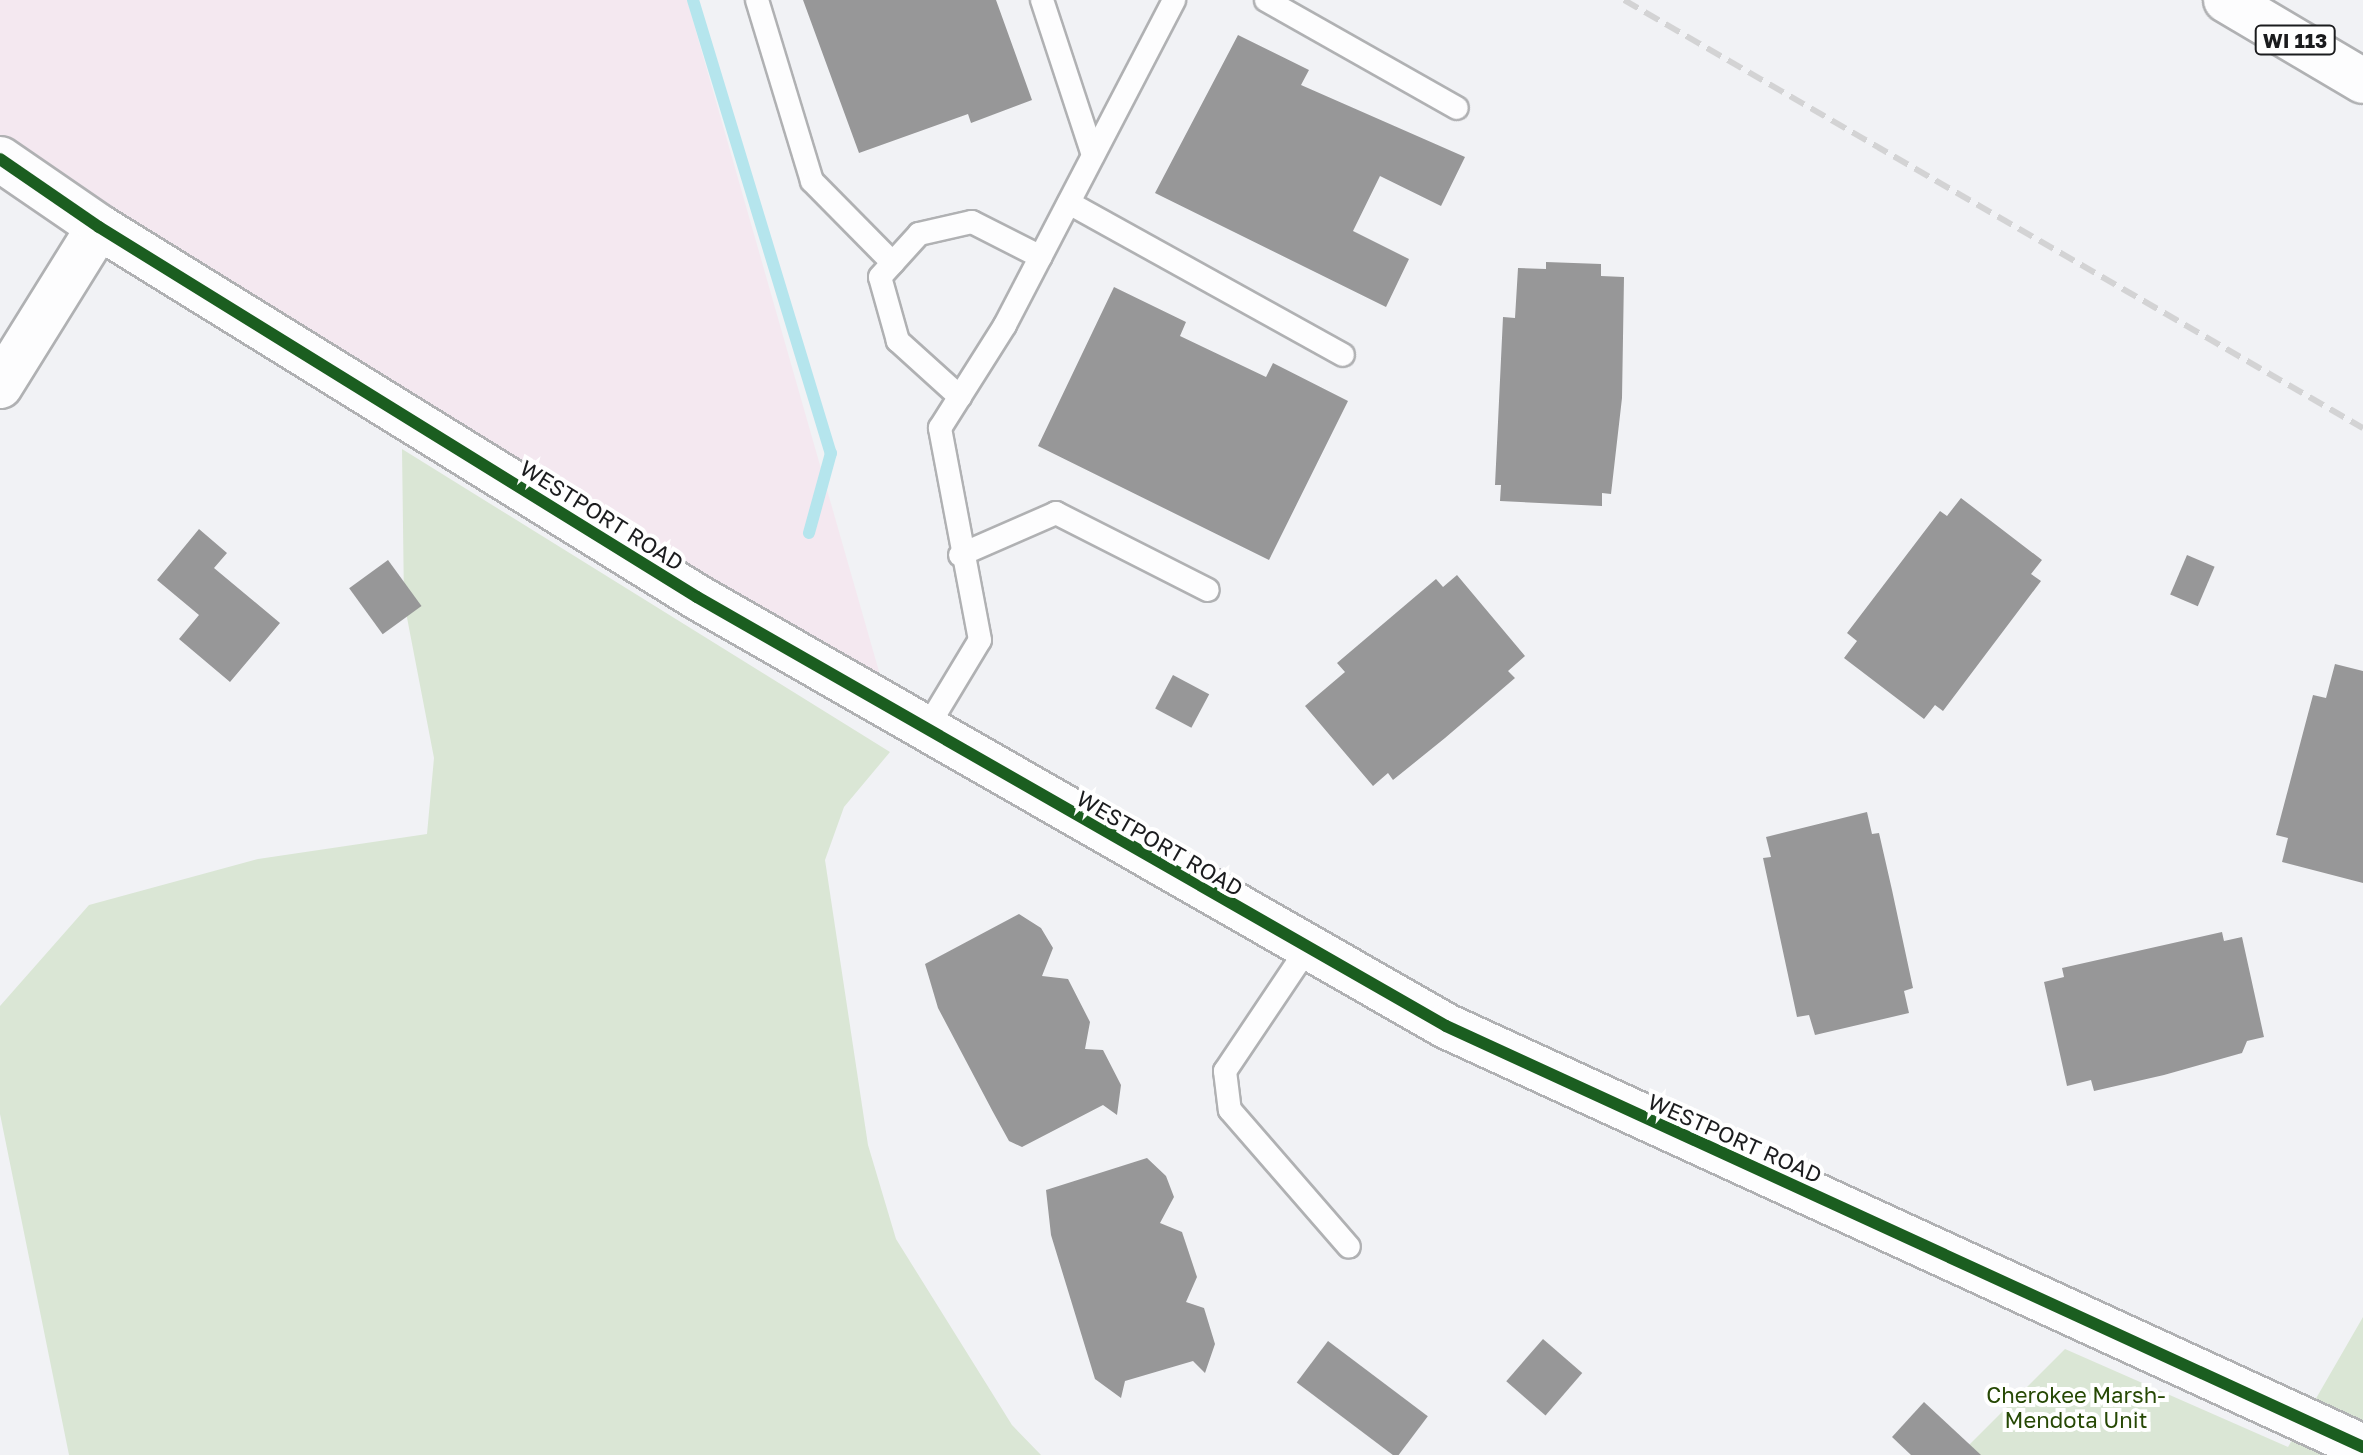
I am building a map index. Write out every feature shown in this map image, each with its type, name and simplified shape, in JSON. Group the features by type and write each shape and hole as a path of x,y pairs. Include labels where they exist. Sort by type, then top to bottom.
{"street":[{"name":"WI 113","path":"2226,0 2363,81"},
{"name":"WESTPORT ROAD","path":"0,159 99,227 925,731 1446,1026 1644,1120 2363,1447"},
{"path":"0,386 99,227"}],"lane":[{"path":"757,0 812,181 893,263"},
{"path":"1042,0 1093,155"},
{"path":"925,731 980,640 960,555 940,428 1041,257 1174,0"},
{"path":"1266,0 1457,108"},
{"path":"1069,203 1343,355"},
{"path":"960,397 898,341 880,277 919,234 972,222 1041,257"},
{"path":"960,555 1056,513 1208,590"},
{"path":"1307,949 1225,1071 1230,1110 1349,1247"}],"shaded area":[{"path":"0,0 687,0 890,710 0,159"}],"green space":[{"path":"402,449 890,752 844,807 825,860 868,1145 896,1239 1012,1425 1041,1455 69,1455 0,1114 0,1006 89,905 258,859 427,834 434,758 404,602"},
{"name":"Cherokee Marsh- Mendota Unit","path":"2363,1317 2363,1455 1959,1455 2065,1349 2288,1447"}],"building":[{"path":"803,0 996,0 1032,100 971,123 968,114 859,153"},
{"path":"1238,35 1309,70 1301,85 1465,157 1441,206 1380,176 1353,231 1409,259 1386,307 1155,193"},
{"path":"1546,262 1601,264 1601,276 1624,277 1622,398 1611,494 1602,493 1602,506 1500,501 1501,485 1495,485 1503,317 1515,318 1518,268 1546,269"},
{"path":"1114,287 1186,322 1180,336 1266,377 1273,363 1348,401 1269,560 1038,446"},
{"path":"1961,498 2042,560 2031,574 2041,581 1943,711 1935,705 1924,719 1844,658 1857,641 1847,633 1940,511 1947,516"},
{"path":"199,529 227,553 214,568 280,623 230,682 179,639 199,615 157,580"},
{"path":"2187,555 2215,567 2198,606 2170,595"},
{"path":"388,560 422,606 383,634 349,588"},
{"path":"1457,575 1525,656 1508,671 1515,678 1445,738 1393,780 1388,773 1373,786 1305,706 1345,672 1337,663 1436,579 1443,587"},
{"path":"2335,664 2363,671 2363,883 2282,862 2288,838 2276,835 2313,695 2326,698"},
{"path":"1173,675 1209,694 1191,728 1155,709"},
{"path":"1867,812 1872,834 1879,833 1913,988 1904,991 1909,1013 1815,1035 1809,1015 1797,1017 1763,858 1771,857 1766,837"},
{"path":"1019,914 1041,928 1053,948 1042,976 1068,979 1090,1022 1085,1049 1103,1050 1121,1085 1117,1115 1103,1105 1022,1147 1009,1141 993,1112 938,1008 925,964"},
{"path":"2222,932 2224,941 2242,937 2264,1037 2247,1041 2242,1053 2164,1075 2094,1091 2091,1080 2067,1086 2044,982 2064,977 2062,968"},
{"path":"1147,1158 1166,1176 1174,1197 1160,1223 1182,1232 1197,1277 1186,1302 1204,1308 1215,1344 1205,1373 1193,1361 1125,1381 1121,1398 1095,1379 1051,1235 1046,1190"},
{"path":"1543,1339 1582,1373 1546,1415 1506,1381"},
{"path":"1328,1341 1428,1416 1399,1455 1393,1455 1297,1383"},
{"path":"1924,1402 1981,1455 1911,1455 1892,1437"}],"waterway":[{"path":"693,0 831,453 809,533"}],"railway":[{"path":"1624,0 2363,428"}],"cycle path":[{"path":"0,159 99,227 697,597 1446,1026 2363,1447"}]}
